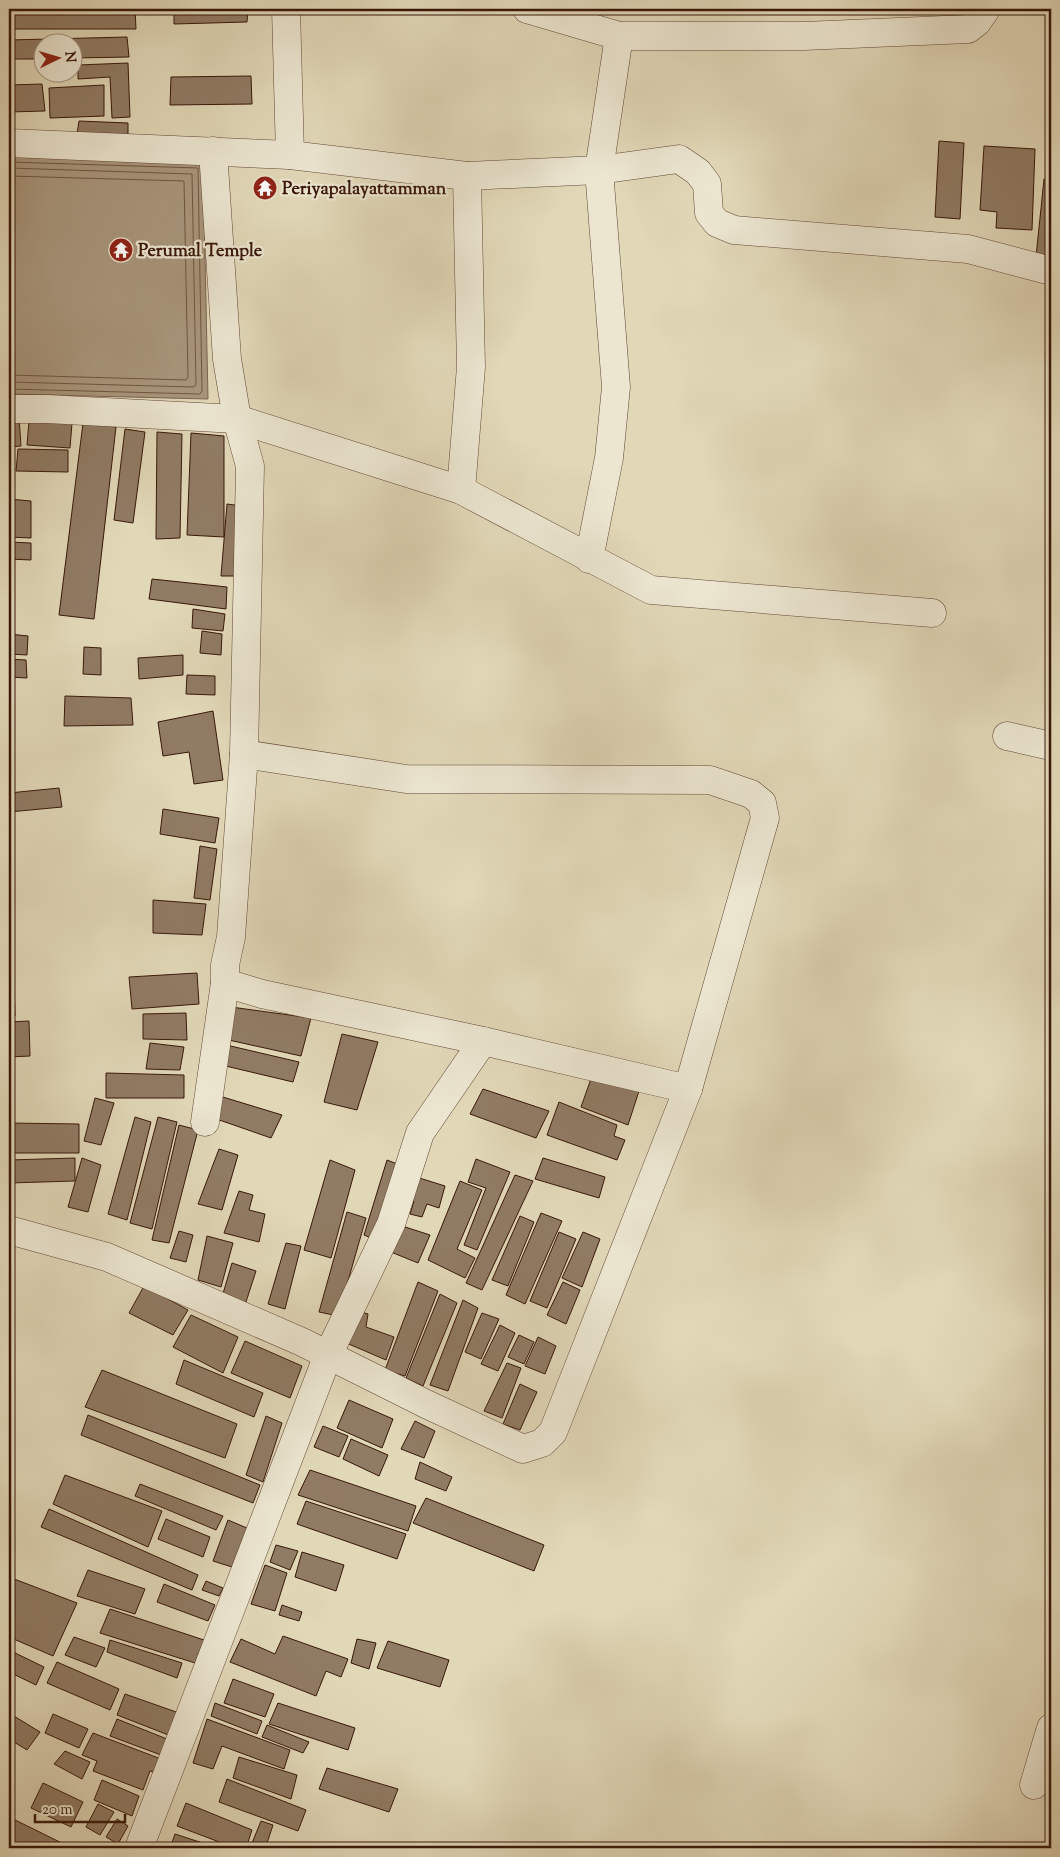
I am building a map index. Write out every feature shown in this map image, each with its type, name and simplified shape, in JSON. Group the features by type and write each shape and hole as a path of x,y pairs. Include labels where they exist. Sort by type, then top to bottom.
{"street":[{"path":"286,9 290,155"},
{"path":"527,9 619,36 804,36 968,29 977,22 986,9"},
{"path":"589,559 609,458 616,387 599,170 619,36"},
{"path":"9,143 290,155 467,176 599,170 679,160 698,172 707,184 709,213 717,223 734,230 968,249 1051,271"},
{"path":"206,1122 230,937 244,754 250,466 237,419 227,359 214,151"},
{"path":"461,490 472,366 467,176"},
{"path":"9,409 47,409 237,419 461,490 651,590 932,613"},
{"path":"1007,736 1051,746"},
{"path":"9,1230 107,1257 249,1318 523,1449 542,1444 553,1432 688,1088 765,818 762,803 751,794 710,780 406,780 244,754"},
{"path":"225,983 262,994 483,1041 688,1088"},
{"path":"139,1848 328,1355 391,1224 420,1133 483,1041"},
{"path":"1034,1785 1051,1728"}],"water":[{"path":"9,157 203,162 208,399 9,394"}],"building":[{"path":"9,9 135,9 136,29 9,29"},
{"path":"174,9 248,9 247,22 174,24"},
{"path":"127,37 129,57 82,58 82,38"},
{"path":"32,39 32,59 9,59 9,40"},
{"path":"128,63 130,117 112,118 110,77 82,79 82,65"},
{"path":"251,76 252,104 170,105 171,77"},
{"path":"42,84 45,111 9,112 9,85"},
{"path":"104,85 104,116 50,118 49,88"},
{"path":"79,121 128,123 128,144 76,141"},
{"path":"939,141 964,143 960,219 935,217"},
{"path":"984,146 1035,149 1032,230 996,228 997,212 980,210"},
{"path":"1044,179 1051,180 1051,260 1036,257"},
{"path":"19,417 21,446 9,447 9,418"},
{"path":"29,421 72,423 70,448 27,445"},
{"path":"83,423 116,427 94,619 59,615"},
{"path":"125,429 145,432 133,523 114,520"},
{"path":"157,432 182,434 180,538 156,539"},
{"path":"191,433 224,436 224,537 187,535"},
{"path":"18,449 68,450 68,472 16,471"},
{"path":"9,499 31,501 31,538 9,537"},
{"path":"227,504 242,506 239,576 221,576"},
{"path":"9,542 31,543 31,560 9,559"},
{"path":"152,579 227,587 226,609 149,599"},
{"path":"193,609 225,614 223,631 192,628"},
{"path":"202,631 222,634 221,655 200,653"},
{"path":"9,634 28,636 27,655 9,654"},
{"path":"84,647 101,648 101,675 83,674"},
{"path":"183,655 183,675 139,679 138,658"},
{"path":"9,659 26,660 27,678 9,677"},
{"path":"187,675 215,676 215,695 186,694"},
{"path":"65,696 131,698 133,725 64,726"},
{"path":"213,711 223,780 194,784 189,752 163,756 158,722"},
{"path":"59,788 62,807 9,812 9,793"},
{"path":"163,809 219,818 215,843 160,834"},
{"path":"200,846 217,849 210,900 194,898"},
{"path":"153,900 206,904 202,935 153,933"},
{"path":"197,973 199,1004 132,1009 129,977"},
{"path":"14,980 15,1016 9,1016 9,981"},
{"path":"231,1007 311,1018 301,1056 224,1039"},
{"path":"186,1013 187,1040 143,1039 143,1014"},
{"path":"29,1021 30,1056 9,1057 9,1022"},
{"path":"342,1034 378,1042 357,1110 324,1102"},
{"path":"150,1043 184,1047 180,1070 146,1069"},
{"path":"222,1044 299,1062 293,1082 213,1063"},
{"path":"106,1073 184,1075 184,1098 106,1098"},
{"path":"592,1076 639,1091 628,1125 581,1107"},
{"path":"483,1089 549,1111 536,1138 470,1114"},
{"path":"213,1094 282,1115 271,1138 205,1115"},
{"path":"95,1098 114,1103 101,1145 84,1141"},
{"path":"559,1102 617,1125 614,1136 625,1140 617,1160 547,1135"},
{"path":"135,1117 151,1122 127,1220 108,1214"},
{"path":"158,1117 177,1122 152,1229 130,1223"},
{"path":"9,1123 79,1124 79,1153 9,1153"},
{"path":"179,1125 198,1130 169,1243 152,1240"},
{"path":"219,1149 238,1155 222,1210 198,1204"},
{"path":"75,1158 75,1181 9,1183 9,1160"},
{"path":"82,1158 101,1165 88,1212 68,1207"},
{"path":"543,1158 605,1177 599,1198 535,1179"},
{"path":"476,1159 510,1172 477,1250 464,1245 486,1188 468,1182"},
{"path":"330,1160 355,1170 331,1258 304,1250"},
{"path":"387,1160 405,1167 376,1240 364,1235"},
{"path":"515,1175 533,1181 482,1290 466,1283"},
{"path":"413,1176 445,1186 439,1208 427,1204 422,1217 410,1214 414,1201 404,1198"},
{"path":"460,1181 482,1190 457,1249 475,1258 465,1278 428,1260"},
{"path":"239,1191 253,1195 249,1210 265,1214 259,1242 224,1233"},
{"path":"347,1212 366,1218 338,1316 319,1312"},
{"path":"541,1213 562,1221 525,1304 506,1295"},
{"path":"520,1216 534,1222 508,1286 492,1280"},
{"path":"399,1225 430,1235 418,1263 386,1250"},
{"path":"179,1231 193,1235 186,1262 170,1258"},
{"path":"559,1232 576,1239 547,1308 530,1301"},
{"path":"583,1232 600,1239 582,1287 562,1278"},
{"path":"207,1236 233,1243 221,1287 198,1280"},
{"path":"286,1243 301,1246 285,1309 268,1304"},
{"path":"232,1263 256,1271 245,1305 222,1297"},
{"path":"418,1282 438,1291 405,1376 385,1370"},
{"path":"563,1282 580,1290 566,1324 547,1315"},
{"path":"144,1286 188,1310 173,1335 129,1313"},
{"path":"440,1294 457,1303 423,1386 406,1378"},
{"path":"463,1300 478,1308 448,1391 430,1385"},
{"path":"355,1310 368,1314 366,1327 394,1337 386,1360 344,1342"},
{"path":"482,1313 499,1319 481,1359 465,1352"},
{"path":"191,1315 238,1337 223,1373 173,1347"},
{"path":"500,1325 515,1333 498,1371 481,1364"},
{"path":"519,1335 534,1342 524,1364 508,1357"},
{"path":"538,1337 556,1346 545,1374 525,1366"},
{"path":"245,1341 302,1366 290,1398 231,1373"},
{"path":"184,1360 263,1393 254,1417 176,1384"},
{"path":"507,1363 521,1368 502,1418 484,1411"},
{"path":"102,1370 237,1424 225,1458 85,1407"},
{"path":"520,1384 537,1392 520,1430 503,1424"},
{"path":"349,1400 393,1419 382,1448 337,1428"},
{"path":"88,1415 260,1485 253,1503 81,1435"},
{"path":"266,1416 282,1423 263,1482 246,1475"},
{"path":"415,1421 435,1431 424,1458 401,1449"},
{"path":"323,1426 348,1436 339,1457 314,1447"},
{"path":"351,1439 388,1455 379,1476 343,1459"},
{"path":"420,1462 452,1477 446,1491 415,1479"},
{"path":"310,1470 416,1506 408,1531 298,1495"},
{"path":"65,1475 162,1511 148,1547 53,1504"},
{"path":"140,1484 223,1516 216,1530 135,1496"},
{"path":"426,1498 544,1545 534,1571 413,1523"},
{"path":"306,1501 406,1534 397,1559 297,1524"},
{"path":"49,1509 198,1575 192,1590 41,1527"},
{"path":"166,1519 210,1537 203,1557 158,1539"},
{"path":"228,1520 247,1528 232,1567 213,1561"},
{"path":"276,1545 298,1551 290,1570 270,1562"},
{"path":"302,1552 344,1565 336,1591 295,1577"},
{"path":"265,1565 287,1573 275,1611 251,1604"},
{"path":"88,1570 145,1589 135,1614 77,1596"},
{"path":"9,1577 77,1603 53,1656 9,1637"},
{"path":"206,1581 223,1588 219,1596 202,1590"},
{"path":"164,1584 215,1605 208,1621 157,1602"},
{"path":"282,1605 302,1612 299,1621 279,1615"},
{"path":"110,1609 204,1640 195,1663 100,1633"},
{"path":"283,1636 348,1659 341,1677 326,1671 316,1696 230,1662 241,1639 275,1654"},
{"path":"74,1637 105,1648 96,1667 65,1655"},
{"path":"357,1639 376,1643 369,1669 351,1663"},
{"path":"110,1640 182,1663 177,1678 107,1652"},
{"path":"388,1641 449,1660 440,1687 377,1668"},
{"path":"9,1650 44,1667 36,1685 9,1672"},
{"path":"57,1662 119,1689 110,1710 47,1683"},
{"path":"233,1679 274,1694 265,1717 224,1703"},
{"path":"125,1694 179,1713 171,1736 117,1715"},
{"path":"215,1703 262,1721 257,1734 211,1716"},
{"path":"278,1703 355,1728 348,1750 269,1724"},
{"path":"9,1713 40,1732 27,1750 9,1739"},
{"path":"53,1714 88,1729 79,1748 45,1733"},
{"path":"117,1719 167,1739 161,1755 110,1736"},
{"path":"207,1719 290,1750 284,1769 222,1746 213,1769 193,1763"},
{"path":"267,1725 309,1742 303,1753 262,1737"},
{"path":"93,1733 161,1759 157,1773 150,1771 143,1790 93,1771 97,1761 82,1755"},
{"path":"65,1751 90,1762 82,1779 54,1764"},
{"path":"239,1757 297,1775 291,1799 233,1778"},
{"path":"327,1768 398,1789 389,1812 319,1789"},
{"path":"227,1779 306,1810 298,1831 219,1802"},
{"path":"102,1780 139,1796 132,1816 94,1800"},
{"path":"43,1783 83,1802 71,1827 31,1808"},
{"path":"186,1803 252,1830 246,1848 235,1848 177,1826"},
{"path":"98,1804 114,1812 100,1835 86,1827"},
{"path":"9,1817 72,1848 13,1848 9,1846"},
{"path":"117,1819 128,1826 118,1844 106,1837"},
{"path":"261,1821 273,1825 267,1843 284,1848 250,1848"},
{"path":"175,1834 218,1848 170,1848"}],"place":[{"name":"Periyapalayattamman","path":"265,188"},
{"name":"Perumal Temple","path":"121,250"}]}
